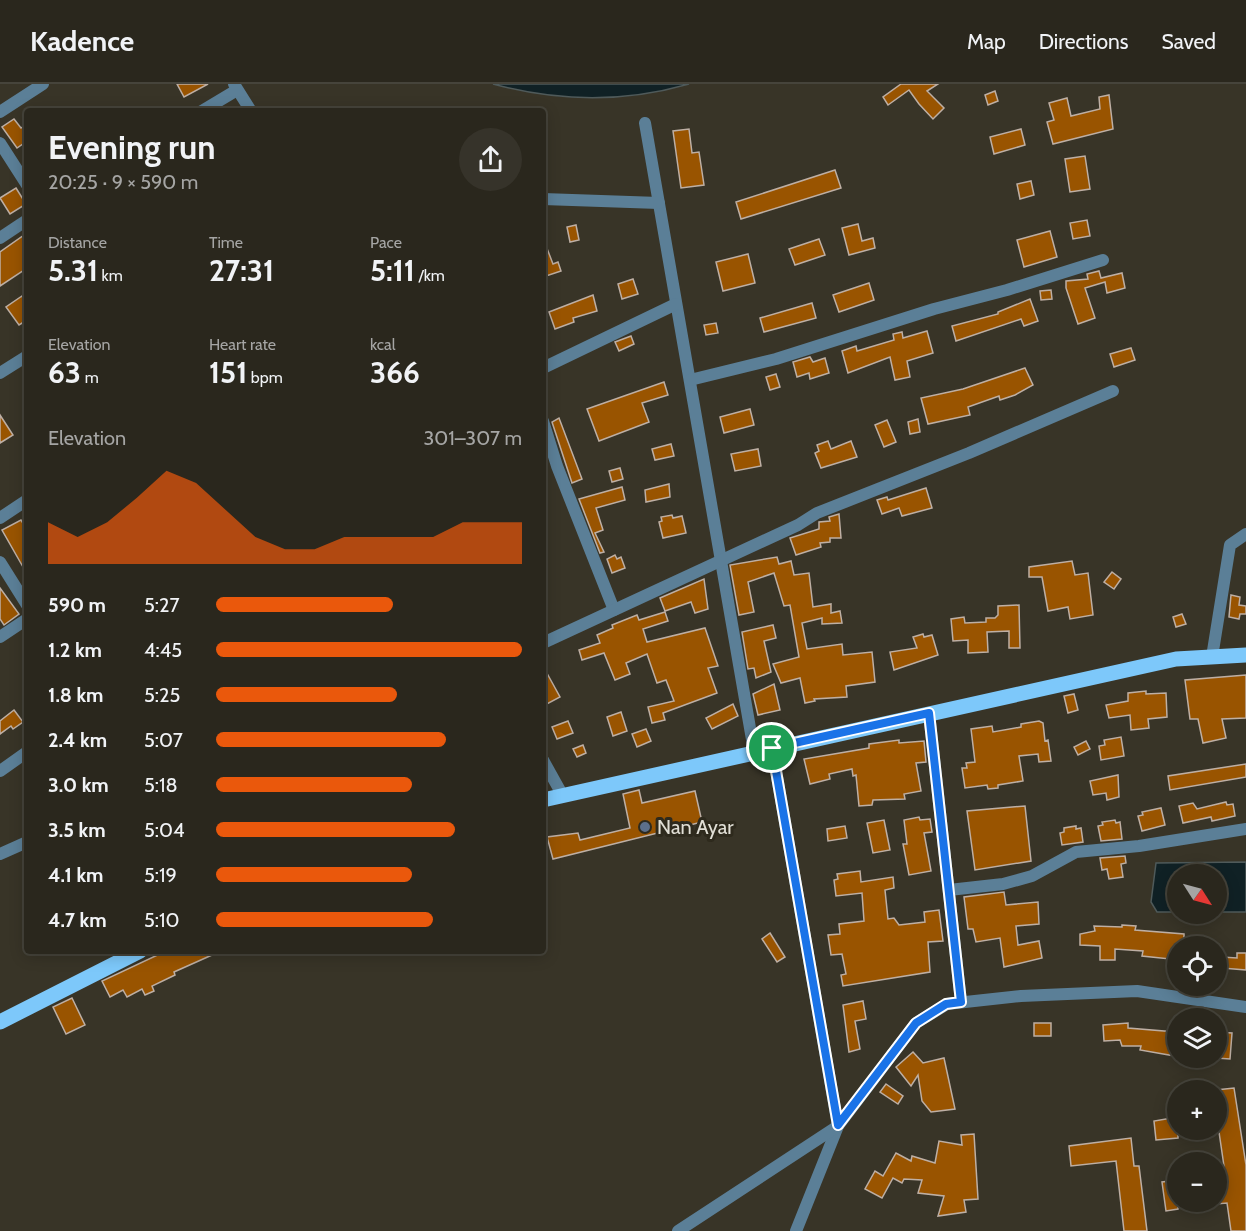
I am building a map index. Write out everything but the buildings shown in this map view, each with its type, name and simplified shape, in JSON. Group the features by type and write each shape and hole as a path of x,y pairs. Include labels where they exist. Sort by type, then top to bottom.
{"main road":[{"path":"546,799 1176,659 1246,655"},
{"path":"0,1022 134,954"}],"street":[{"path":"0,112 43,84"},
{"path":"206,108 235,87 249,108"},
{"path":"645,123 754,752"},
{"path":"0,143 24,180"},
{"path":"546,199 659,203"},
{"path":"0,238 24,222"},
{"path":"690,380 776,359 934,309 1007,290 1103,260"},
{"path":"546,367 676,304"},
{"path":"0,373 24,358"},
{"path":"546,642 798,525 816,513 969,453 1113,391"},
{"path":"546,430 561,477 614,610"},
{"path":"0,518 24,502"},
{"path":"1212,657 1230,545 1246,534"},
{"path":"0,562 24,600"},
{"path":"0,637 24,621"},
{"path":"929,713 961,1002"},
{"path":"772,748 838,1125"},
{"path":"0,771 24,754"},
{"path":"546,765 563,796"},
{"path":"949,890 1003,884 1032,876 1076,852 1139,846 1246,829"},
{"path":"0,854 24,843"},
{"path":"796,1231 838,1125 916,1023 946,1004 1021,996 1137,991 1246,1007"},
{"path":"678,1231 838,1125"}],"shaded area":[{"path":"493,84 689,84 640,95 591,98 542,94"},
{"path":"1246,862 1246,912 1227,912 1227,864 1167,864 1167,912 1157,912 1151,902 1156,863"}],"place":[{"name":"Nan Ayar","path":"645,827"}],"route":[{"path":"929,713 961,1002 946,1004 916,1023 838,1125 824,1050 772,748 929,713"}]}
